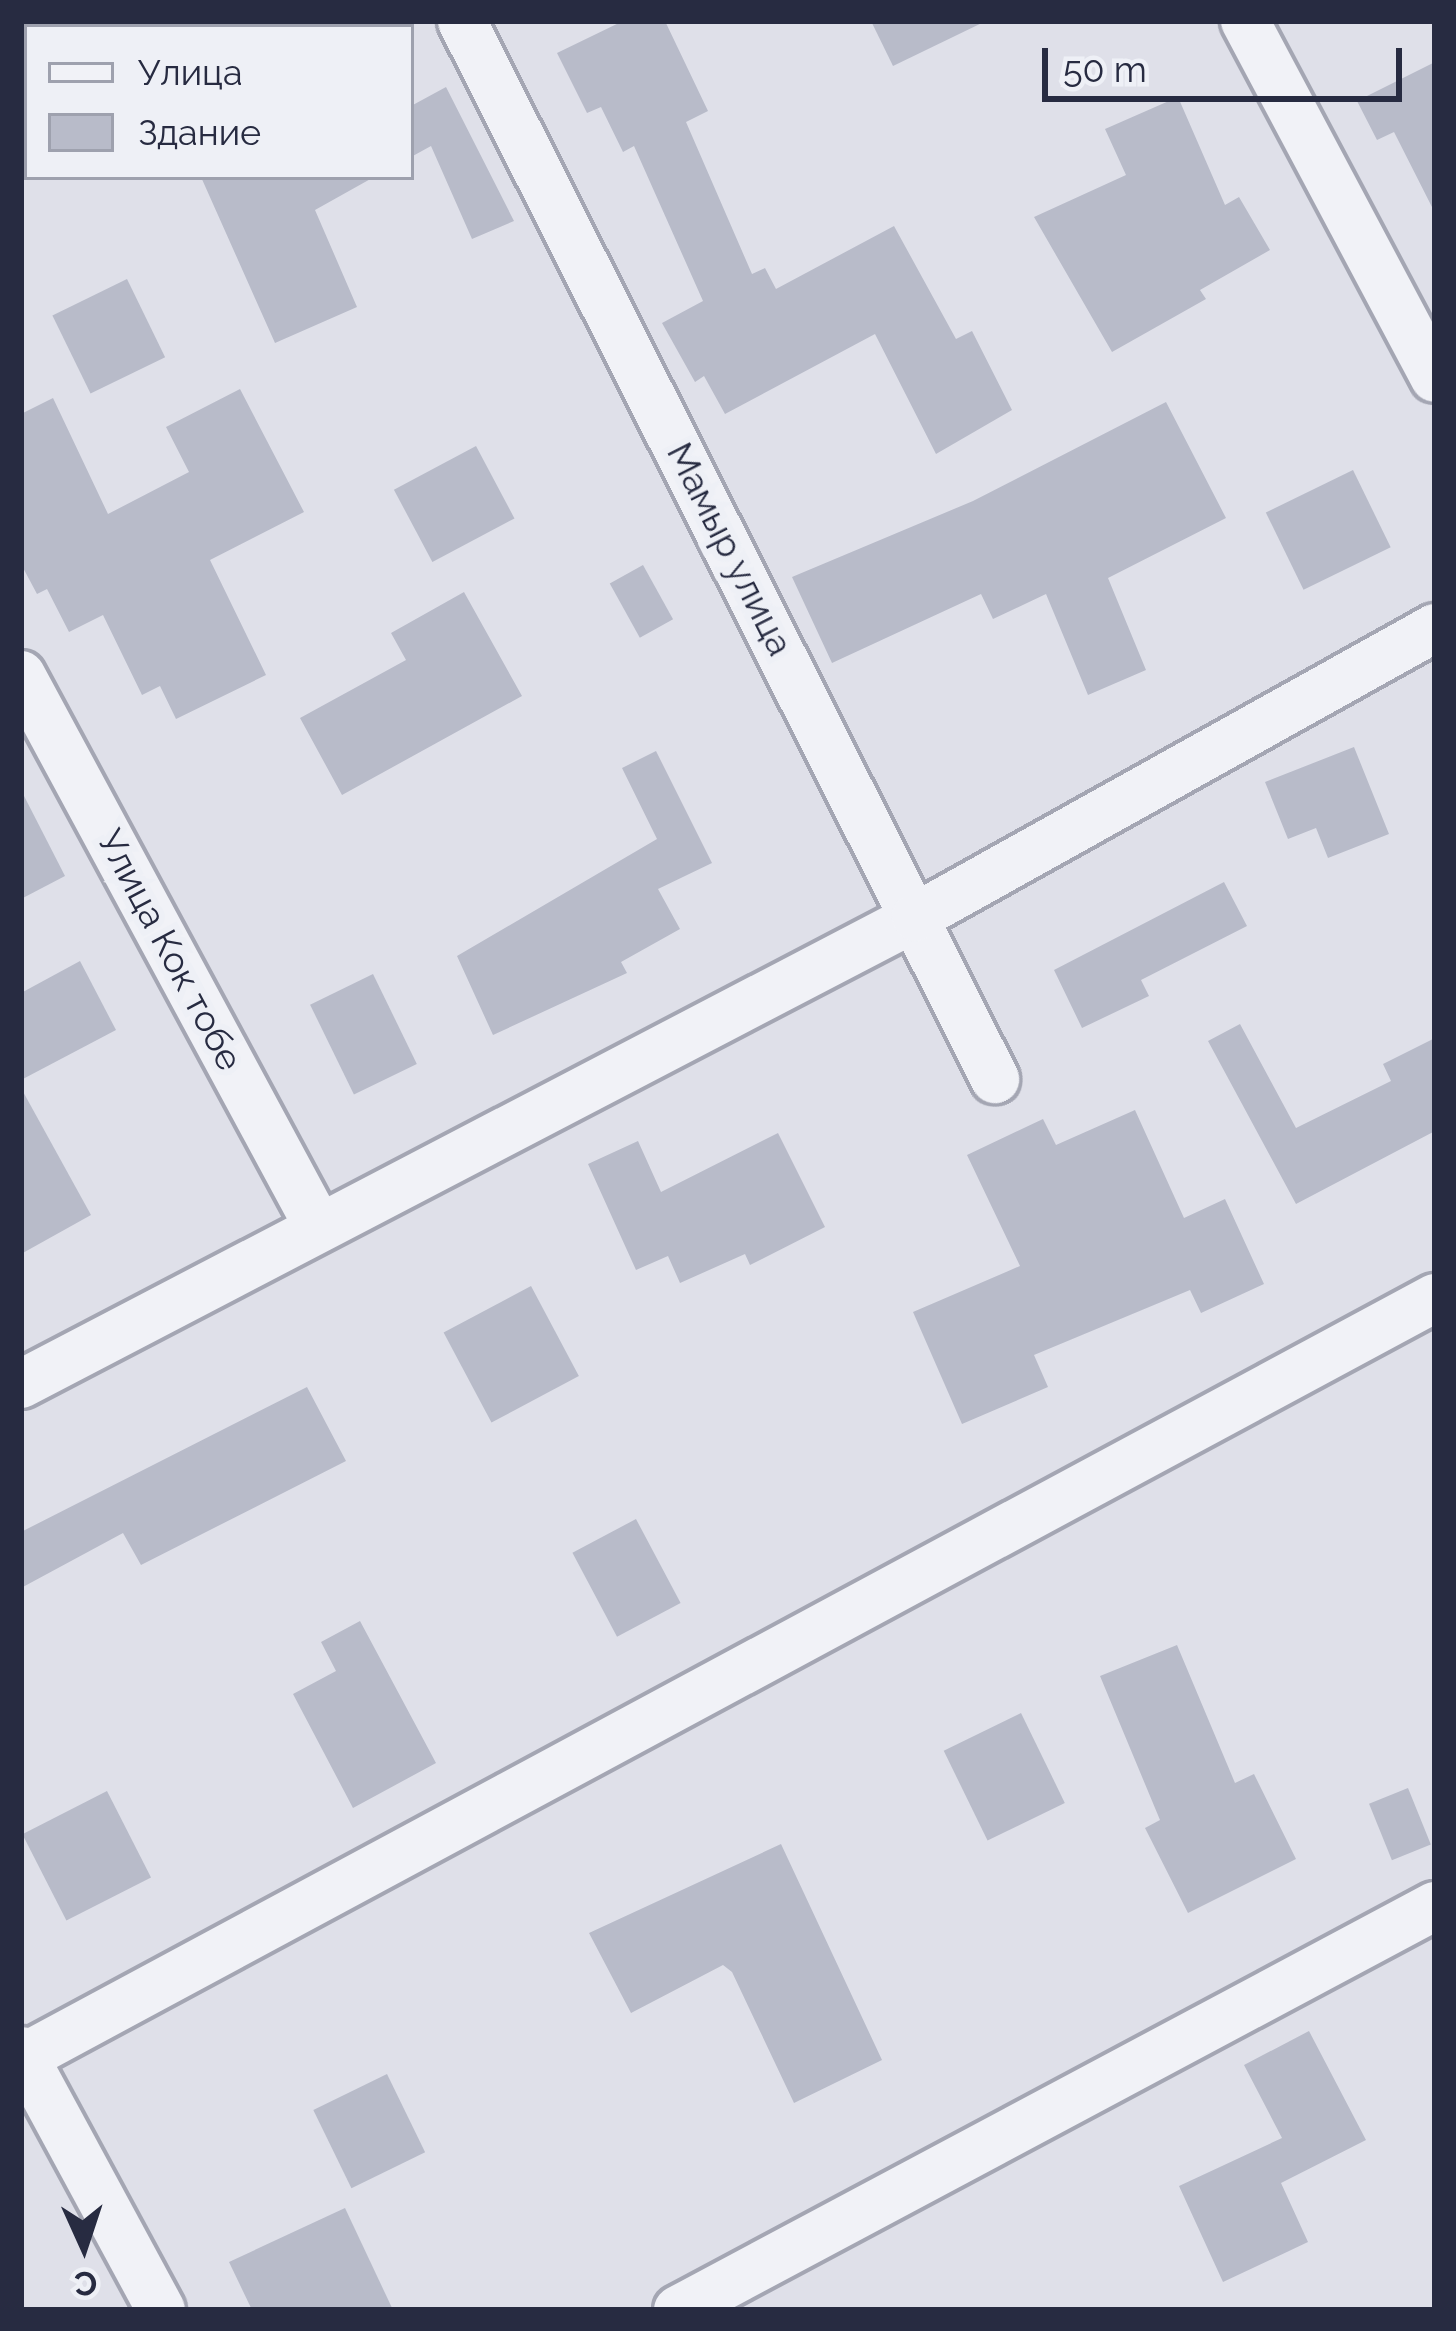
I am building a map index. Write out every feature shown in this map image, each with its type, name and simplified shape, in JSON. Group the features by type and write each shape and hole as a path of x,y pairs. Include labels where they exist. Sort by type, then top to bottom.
{"street":[{"name":"Мамыр улица","path":"462,21 995,1079"},
{"path":"1245,21 1435,378"},
{"path":"21,1384 916,917 1435,628"},
{"name":"Улица Кок тобе","path":"21,675 318,1226"},
{"path":"161,2310 22,2055 1435,1298"},
{"path":"678,2310 1435,1906"}],"building":[{"path":"623,21 665,21 708,111 686,122 752,274 765,268 776,289 894,226 956,339 972,331 1012,410 936,454 875,334 725,414 704,376 695,382 662,323 703,301 634,146 623,152 601,107 587,113 557,53"},
{"path":"871,21 986,21 893,66"},
{"path":"1435,62 1435,213 1394,132 1377,140 1357,101"},
{"path":"446,87 514,221 472,239 431,146 414,155 414,104"},
{"path":"1178,97 1225,205 1239,197 1270,250 1200,290 1206,299 1112,352 1034,217 1126,175 1105,129"},
{"path":"202,180 369,180 315,210 357,307 275,343"},
{"path":"127,279 165,357 91,394 52,315"},
{"path":"240,389 304,512 210,560 266,675 176,719 160,686 142,695 103,615 69,632 47,589 37,594 21,564 21,414 53,398 108,514 189,472 166,427"},
{"path":"1166,402 1226,518 1108,578 1146,670 1088,695 1046,594 993,619 981,594 832,663 792,577 973,501"},
{"path":"476,446 514,518 432,562 394,490"},
{"path":"1353,470 1391,547 1304,590 1266,513"},
{"path":"643,565 673,619 640,638 610,583"},
{"path":"464,592 522,696 342,795 300,718 406,660 391,633"},
{"path":"1354,747 1389,834 1328,858 1316,828 1288,839 1265,782"},
{"path":"656,751 712,863 658,889 680,929 621,962 627,973 493,1035 457,956 657,839 622,768"},
{"path":"21,790 65,876 21,899"},
{"path":"1224,882 1247,926 1141,980 1149,996 1082,1028 1054,970"},
{"path":"80,961 116,1030 21,1080 21,993"},
{"path":"373,974 417,1064 354,1095 310,1005"},
{"path":"1240,1024 1296,1128 1391,1081 1383,1064 1435,1038 1435,1131 1296,1204 1208,1041"},
{"path":"21,1088 91,1215 21,1254"},
{"path":"1135,1110 1184,1218 1225,1199 1264,1284 1201,1313 1190,1290 1034,1355 1048,1387 962,1424 913,1312 1020,1266 967,1155 1043,1119 1056,1145"},
{"path":"778,1133 825,1227 750,1265 745,1254 680,1283 668,1256 636,1270 588,1164 638,1141 661,1192"},
{"path":"531,1286 579,1376 491,1423 444,1332"},
{"path":"307,1387 346,1461 141,1565 123,1533 21,1588 21,1532"},
{"path":"636,1519 681,1603 617,1637 572,1553"},
{"path":"360,1621 436,1763 353,1808 293,1694 336,1671 321,1642"},
{"path":"1177,1645 1235,1783 1254,1774 1296,1859 1188,1913 1145,1828 1160,1820 1100,1676"},
{"path":"1021,1713 1065,1803 988,1841 944,1751"},
{"path":"1408,1788 1431,1845 1392,1860 1369,1804"},
{"path":"107,1791 151,1877 66,1921 22,1834"},
{"path":"781,1844 882,2060 794,2103 732,1972 723,1965 631,2013 589,1933"},
{"path":"1309,2031 1366,2140 1281,2183 1308,2242 1223,2282 1179,2186 1282,2138 1244,2065"},
{"path":"387,2074 425,2152 351,2188 313,2110"},
{"path":"345,2208 393,2310 252,2310 229,2262"}]}
